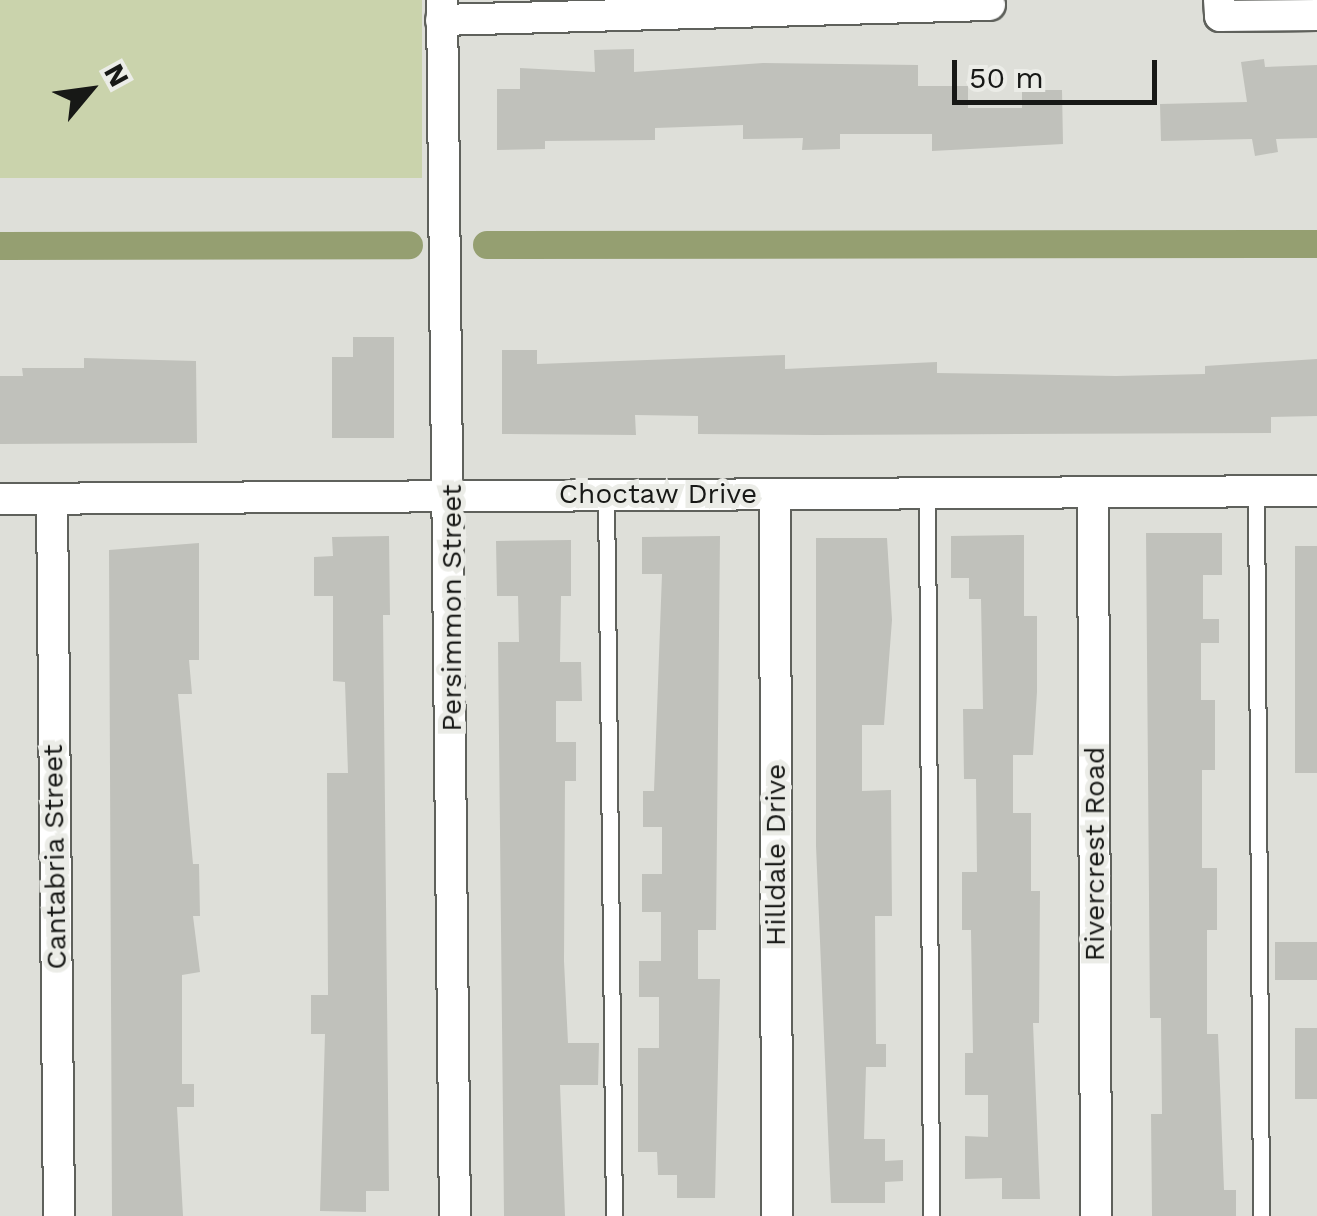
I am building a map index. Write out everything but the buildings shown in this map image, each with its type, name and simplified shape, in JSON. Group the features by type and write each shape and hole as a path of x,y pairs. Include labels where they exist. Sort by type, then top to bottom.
{"street":[{"path":"1220,0 1220,16 1317,15"},
{"path":"441,10 990,5"},
{"name":"Persimmon Street","path":"441,10 451,496 454,1216"},
{"name":"Choctaw Drive","path":"0,499 1317,491"},
{"name":"Rivercrest Road","path":"1093,492 1096,1216"},
{"name":"Hilldale Drive","path":"776,494 777,1216"},
{"name":"Cantabria Street","path":"52,499 59,1216"}],"lane":[{"path":"1256,491 1261,1216"},
{"path":"606,493 614,1216"},
{"path":"927,494 930,1216"}],"green space":[{"path":"0,0 422,0 422,178 0,178"}],"waterway":[{"path":"487,245 1317,244"},
{"path":"0,246 409,245"}]}
